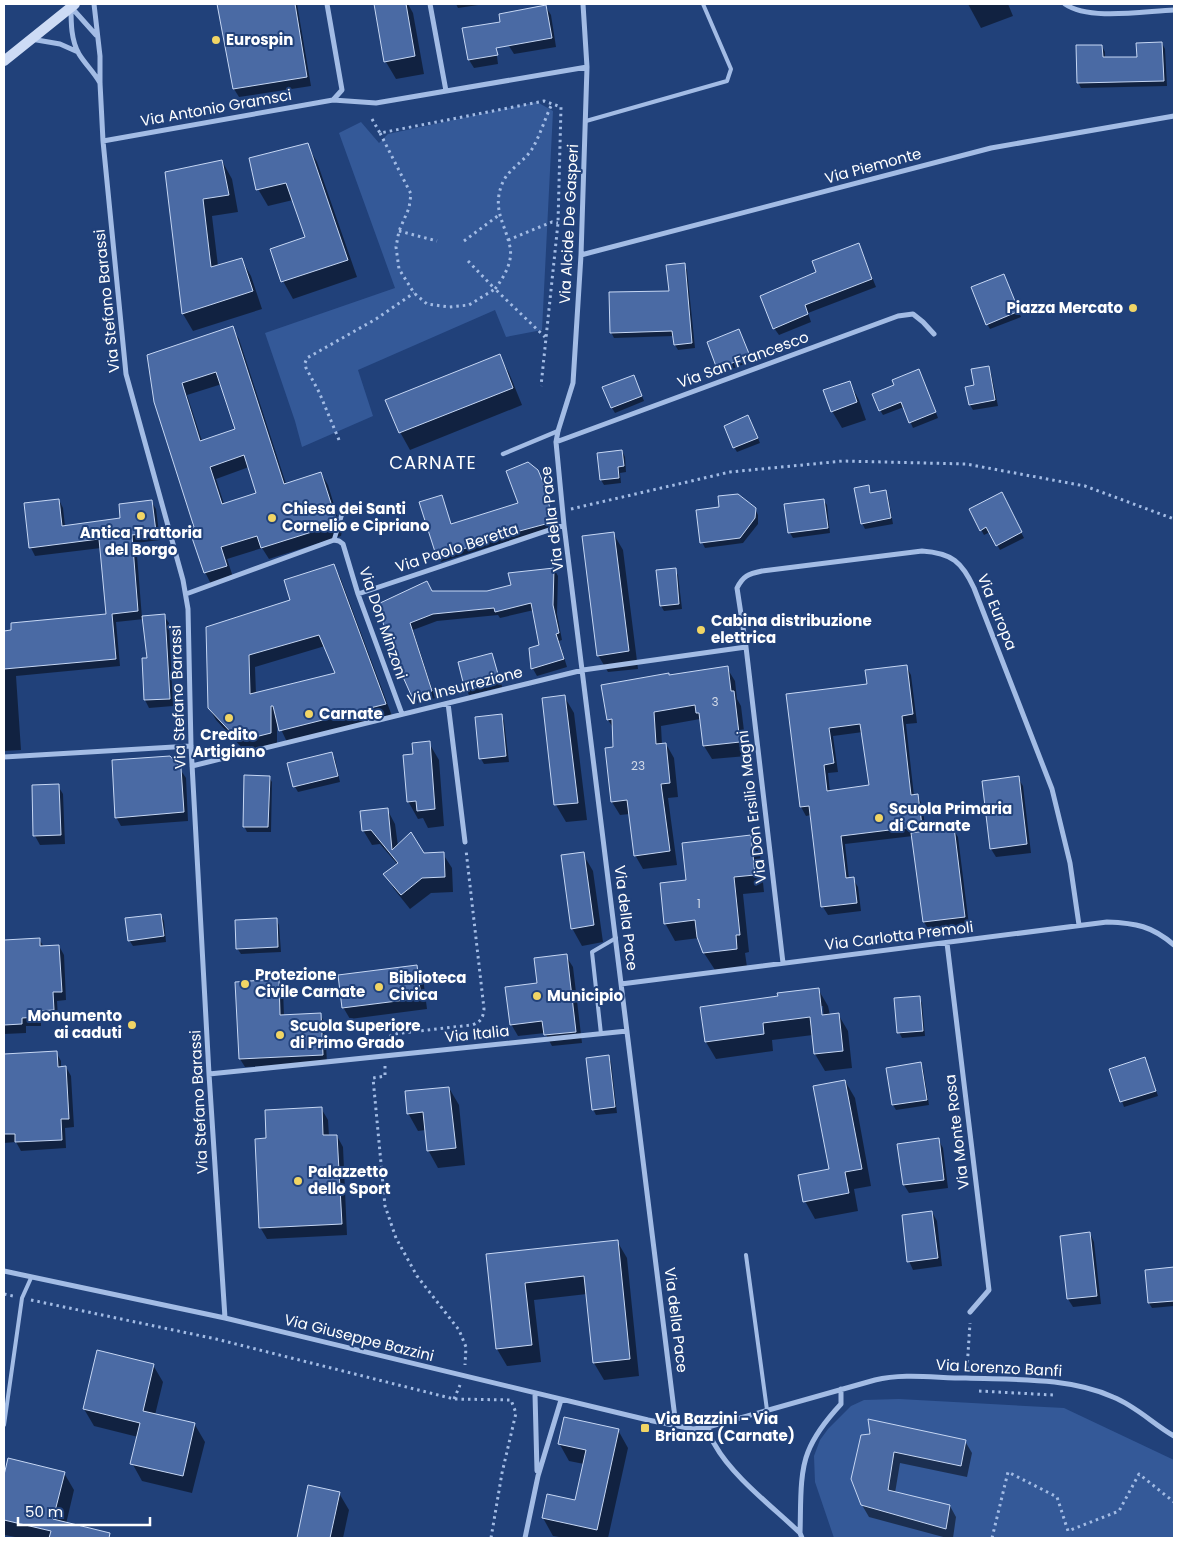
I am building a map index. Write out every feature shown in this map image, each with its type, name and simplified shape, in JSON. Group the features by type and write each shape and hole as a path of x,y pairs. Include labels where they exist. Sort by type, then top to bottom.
{"main road":[{"path":"4,61 73,6"}],"street":[{"name":"Via Stefano Barassi","path":"94,4 100,56 103,141 126,374 186,594 192,766 225,1318"},
{"path":"327,4 342,90 333,100"},
{"path":"430,4 446,91"},
{"name":"Via Alcide De Gasperi","path":"556,442 573,383 582,255 587,67 583,4"},
{"path":"1065,4 1072,9 1092,14 1174,10"},
{"path":"73,6 97,36"},
{"path":"73,6 71,29 78,52 100,83"},
{"path":"30,39 60,44 78,52"},
{"name":"Via Antonio Gramsci","path":"103,141 333,100 376,103 587,67"},
{"name":"Via Piemonte","path":"582,255 991,148 1174,116"},
{"name":"Via San Francesco","path":"556,442 898,316 913,314 924,322 934,334"},
{"path":"503,454 558,431"},
{"name":"Via della Pace","path":"556,442 564,525 676,1426"},
{"path":"186,594 336,541 342,514"},
{"name":"Via Paolo Beretta","path":"358,594 564,525"},
{"name":"Via Don Minzoni","path":"336,541 343,544 358,594 402,714"},
{"name":"Via Europa","path":"746,647 737,588 741,580 752,573 922,551 933,552 956,561 963,566 974,588 1052,788 1070,863 1079,926"},
{"name":"Via Insurrezione","path":"192,766 582,670 746,647"},
{"name":"Via Don Ersilio Magni","path":"746,647 783,963"},
{"path":"448,703 465,842"},
{"path":"4,757 191,746"},
{"name":"Via Carlotta Premoli","path":"622,984 1107,922 1132,923 1150,928 1174,945"},
{"name":"Via Monte Rosa","path":"946,942 989,1290 970,1312"},
{"name":"Via Italia","path":"209,1074 627,1031"},
{"name":"Via Giuseppe Bazzini","path":"4,1271 225,1318 535,1394 676,1426 693,1429 708,1427 767,1410"},
{"name":"Via Lorenzo Banfi","path":"767,1410 886,1377 1056,1382 1112,1396 1127,1403 1174,1436"},
{"path":"801,1536 803,1472 807,1453 826,1421 841,1404 841,1389"},
{"path":"535,1394 538,1476"},
{"path":"525,1538 538,1476 561,1400"},
{"path":"708,1427 714,1444 724,1458 801,1536"}],"lane":[{"path":"586,121 727,81 731,69 703,4"},
{"path":"602,1034 592,952 616,938"},
{"path":"746,1254 767,1410"},
{"path":"4,1425 22,1298 31,1278"}],"path":[{"path":"380,133 544,101 560,107 558,223 541,386"},
{"path":"372,119 411,194 409,208 399,232 396,246 399,269 414,293 428,304 449,307 470,305 495,289 507,272 511,248 499,215 498,204 502,183 532,150 552,104"},
{"path":"464,241 499,215"},
{"path":"508,240 552,222 558,223"},
{"path":"399,232 437,241"},
{"path":"468,261 545,338"},
{"path":"339,440 319,392 304,363 307,358 376,319 414,293"},
{"path":"563,510 730,472 844,461 966,464 1084,486 1174,519"},
{"path":"464,1376 466,1347 459,1330 417,1276 396,1238 385,1206 373,1078 385,1076 384,1045 385,1040 393,1034 472,1025 479,1022 483,1016 484,1009 465,842"},
{"path":"4,1294 216,1339 454,1399 511,1400 516,1413 502,1473 491,1538"},
{"path":"966,1378 970,1312"},
{"path":"974,1391 1060,1395"},
{"path":"992,1538 1008,1472 1057,1497 1068,1531 1119,1511 1139,1474 1174,1502"}],"shaded area":[{"path":"537,102 553,111 542,330 506,337 495,310 358,370 373,416 302,447 265,333 395,288 339,133 361,122 379,143 388,134"},
{"path":"899,1399 1064,1408 1174,1460 1174,1538 834,1538 815,1482 814,1456 820,1440 851,1406 864,1400"}],"building":[{"path":"217,4 295,4 307,77 233,89"},
{"path":"374,4 406,4 415,56 384,62"},
{"path":"546,5 552,38 496,48 498,55 468,60 462,28 500,22 499,14"},
{"path":"1162,42 1164,81 1077,83 1076,45 1102,45 1103,57 1137,57 1136,43"},
{"path":"308,143 348,260 281,282 270,249 305,237 286,183 256,190 249,158"},
{"path":"222,160 229,195 203,199 211,267 242,258 253,291 182,314 165,172"},
{"path":"859,243 872,279 805,305 808,314 773,329 760,296 816,272 812,261"},
{"path":"685,263 692,343 674,345 672,331 610,333 609,292 669,291 666,265"},
{"path":"1004,274 1019,311 986,325 971,287"},
{"path":"233,326 284,484 321,472 336,519 334,525 261,548 257,536 221,547 227,566 204,573 189,529 194,527 154,402 147,355","holes":["216,372 235,429 200,441 182,383","244,455 256,493 222,504 210,467"]},
{"path":"739,329 750,356 717,369 707,342"},
{"path":"500,354 513,388 399,433 385,400"},
{"path":"989,366 995,400 969,405 965,387 974,385 971,369"},
{"path":"919,369 936,412 909,423 901,402 879,411 872,394 894,385 892,380"},
{"path":"634,375 642,396 611,408 602,387"},
{"path":"850,381 857,402 831,412 823,390"},
{"path":"748,415 758,438 733,448 724,426"},
{"path":"622,450 624,466 618,467 619,478 600,480 597,453"},
{"path":"528,462 538,470 545,487 553,522 501,536 437,558 419,502 442,495 451,524 518,503 506,471"},
{"path":"869,485 870,493 886,490 891,518 861,524 854,488"},
{"path":"1002,492 1022,532 996,546 986,527 980,531 969,509"},
{"path":"738,494 756,508 755,518 740,538 700,543 696,510 719,507 718,496"},
{"path":"59,499 62,526 120,518 119,504 152,500 156,532 132,535 138,611 112,614 116,659 4,669 4,631 11,630 11,623 106,614 99,539 29,548 24,503"},
{"path":"824,499 828,528 788,533 784,504"},
{"path":"614,532 629,651 597,656 582,536"},
{"path":"334,564 386,704 279,731 273,706 271,706 271,733 239,741 208,708 206,627 290,600 284,580","holes":["319,635 335,673 250,694 249,655"]},
{"path":"554,568 553,605 559,633 556,634 564,659 531,669 529,648 539,645 531,603 495,612 494,608 433,614 410,623 432,691 412,697 390,648 378,604 427,581 432,591 487,591 511,585 508,573"},
{"path":"676,568 679,604 660,606 656,570"},
{"path":"165,614 170,699 144,700 142,658 147,658 142,616"},
{"path":"492,653 500,681 465,690 458,662"},
{"path":"907,665 913,714 902,716 911,795 918,794 922,826 841,836 846,878 854,877 857,903 821,907 809,806 800,807 786,694 867,684 865,670","holes":["860,724 869,785 827,791 824,765 834,763 829,728"]},
{"path":"728,666 731,691 734,691 740,742 703,746 699,713 696,713 695,705 654,712 656,744 666,743 670,783 661,784 670,851 634,856 627,800 611,802 605,748 613,747 612,719 607,720 601,685 669,673 669,675"},
{"path":"565,695 578,803 554,805 542,698"},
{"path":"502,714 506,756 479,759 475,717"},
{"path":"430,741 435,809 417,811 416,801 407,802 403,755 413,754 412,743"},
{"path":"332,752 338,776 293,787 287,763"},
{"path":"170,756 181,768 184,812 115,818 112,760"},
{"path":"244,775 270,776 268,827 243,827"},
{"path":"1019,776 1027,844 990,849 982,781"},
{"path":"59,784 61,835 33,836 32,785"},
{"path":"388,808 392,850 411,832 424,853 444,852 445,877 422,878 401,895 383,874 398,863 371,830 362,831 360,811"},
{"path":"954,827 965,917 923,922 911,833"},
{"path":"751,835 755,875 734,877 740,935 736,935 737,949 703,953 697,937 695,920 664,924 660,883 686,880 682,843"},
{"path":"584,852 594,925 571,929 561,855"},
{"path":"161,914 164,936 128,941 125,918"},
{"path":"277,918 278,947 236,949 235,920"},
{"path":"40,938 40,946 59,945 62,992 53,992 54,1010 37,1011 37,1017 22,1018 22,1024 4,1025 4,940"},
{"name":"Municipio","path":"567,954 576,1032 544,1035 542,1021 510,1025 505,987 537,983 534,958"},
{"name":"Biblioteca Civica","path":"417,965 421,998 342,1008 338,975"},
{"name":"Scuola Superiore di Primo Grado","path":"279,979 280,1015 321,1013 323,1055 239,1059 235,982"},
{"path":"819,988 822,1015 839,1013 843,1051 814,1054 810,1017 763,1023 764,1034 705,1042 700,1007 778,996 777,993"},
{"path":"920,996 923,1031 897,1033 894,998"},
{"path":"57,1051 58,1067 66,1066 69,1119 61,1119 62,1140 15,1142 15,1134 4,1134 4,1054"},
{"path":"609,1055 615,1107 592,1110 586,1058"},
{"path":"1145,1057 1156,1091 1120,1102 1109,1069"},
{"path":"921,1062 927,1100 892,1105 886,1068"},
{"path":"845,1080 862,1169 845,1172 849,1193 803,1202 798,1175 829,1169 813,1086"},
{"path":"449,1087 456,1148 427,1151 423,1112 407,1114 405,1091"},
{"name":"Palazzetto dello Sport","path":"322,1107 323,1135 337,1135 342,1224 259,1228 255,1139 266,1138 265,1110"},
{"path":"939,1138 944,1180 903,1185 897,1144"},
{"path":"932,1211 938,1258 907,1262 902,1215"},
{"path":"1090,1232 1097,1296 1067,1299 1060,1236"},
{"path":"618,1240 630,1359 593,1363 584,1276 525,1283 532,1345 496,1349 486,1254"},
{"path":"1174,1267 1174,1301 1148,1303 1145,1270"},
{"path":"97,1350 154,1364 143,1411 195,1423 183,1476 130,1464 140,1423 83,1409"},
{"path":"564,1417 619,1429 597,1530 542,1518 547,1494 575,1500 586,1450 558,1444"},
{"path":"868,1419 966,1440 961,1466 894,1452 888,1490 950,1505 946,1529 861,1505 851,1479 861,1435 870,1434"},
{"path":"8,1458 65,1472 53,1519 110,1533 109,1538 49,1538 51,1531 4,1520 4,1475"},
{"path":"308,1485 340,1492 330,1538 297,1538"}],"place":[{"name":"Eurospin","path":"216,40"},
{"name":"Piazza Mercato","path":"1133,308"},
{"name":"Antica Trattoria del Borgo","path":"141,516"},
{"name":"Chiesa dei Santi Cornelio e Cipriano","path":"272,518"},
{"name":"Cabina distribuzione elettrica","path":"701,630"},
{"name":"Carnate","path":"309,714"},
{"name":"Credito Artigiano","path":"229,718"},
{"name":"Scuola Primaria di Carnate","path":"879,818"},
{"name":"Protezione Civile Carnate","path":"245,984"},
{"name":"Biblioteca Civica","path":"379,987"},
{"name":"Municipio","path":"537,996"},
{"name":"Monumento ai caduti","path":"132,1025"},
{"name":"Scuola Superiore di Primo Grado","path":"280,1035"},
{"name":"Palazzetto dello Sport","path":"298,1181"},
{"name":"Via Bazzini - Via Brianza (Carnate)","path":"645,1428"}],"district":[{"name":"CARNATE","path":"433,463"}]}
